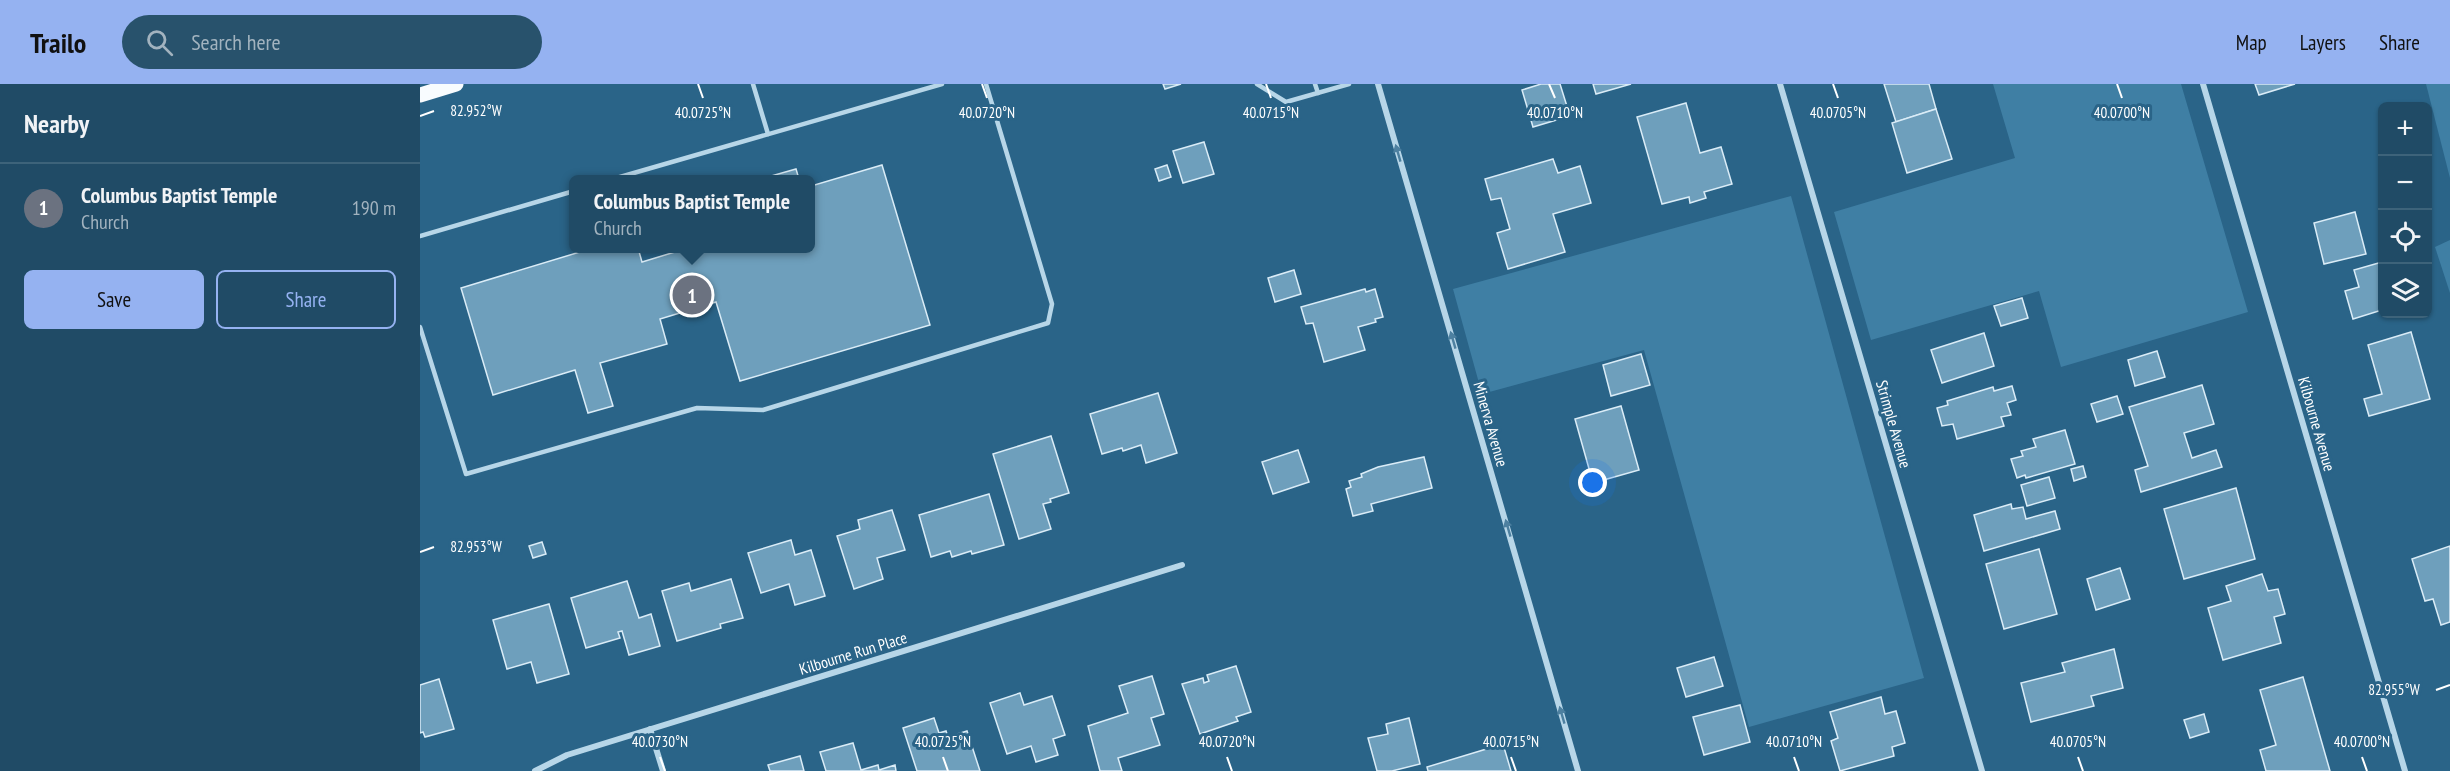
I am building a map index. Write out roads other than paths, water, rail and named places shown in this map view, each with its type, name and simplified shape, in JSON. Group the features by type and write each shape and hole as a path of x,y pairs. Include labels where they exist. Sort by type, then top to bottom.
{"main road":[{"path":"420,94 456,84"}],"street":[{"name":"Minerva Avenue","path":"1378,84 1578,771"},
{"name":"Strimple Avenue","path":"1780,84 1982,771"},
{"name":"Kilbourne Avenue","path":"2203,84 2405,771"},
{"name":"Kilbourne Run Place","path":"535,771 567,755 1182,565"},
{"path":"650,729 663,771"}],"lane":[{"path":"753,84 768,135"},
{"path":"631,175 942,84"},
{"path":"420,327 466,474 697,408 763,411 1048,323 1052,304 986,84"},
{"path":"1257,84 1286,102 1349,84"},
{"path":"1316,84 1318,93"},
{"path":"420,236 569,192"}],"place":[{"name":"Columbus Baptist Temple","path":"692,295"}]}
